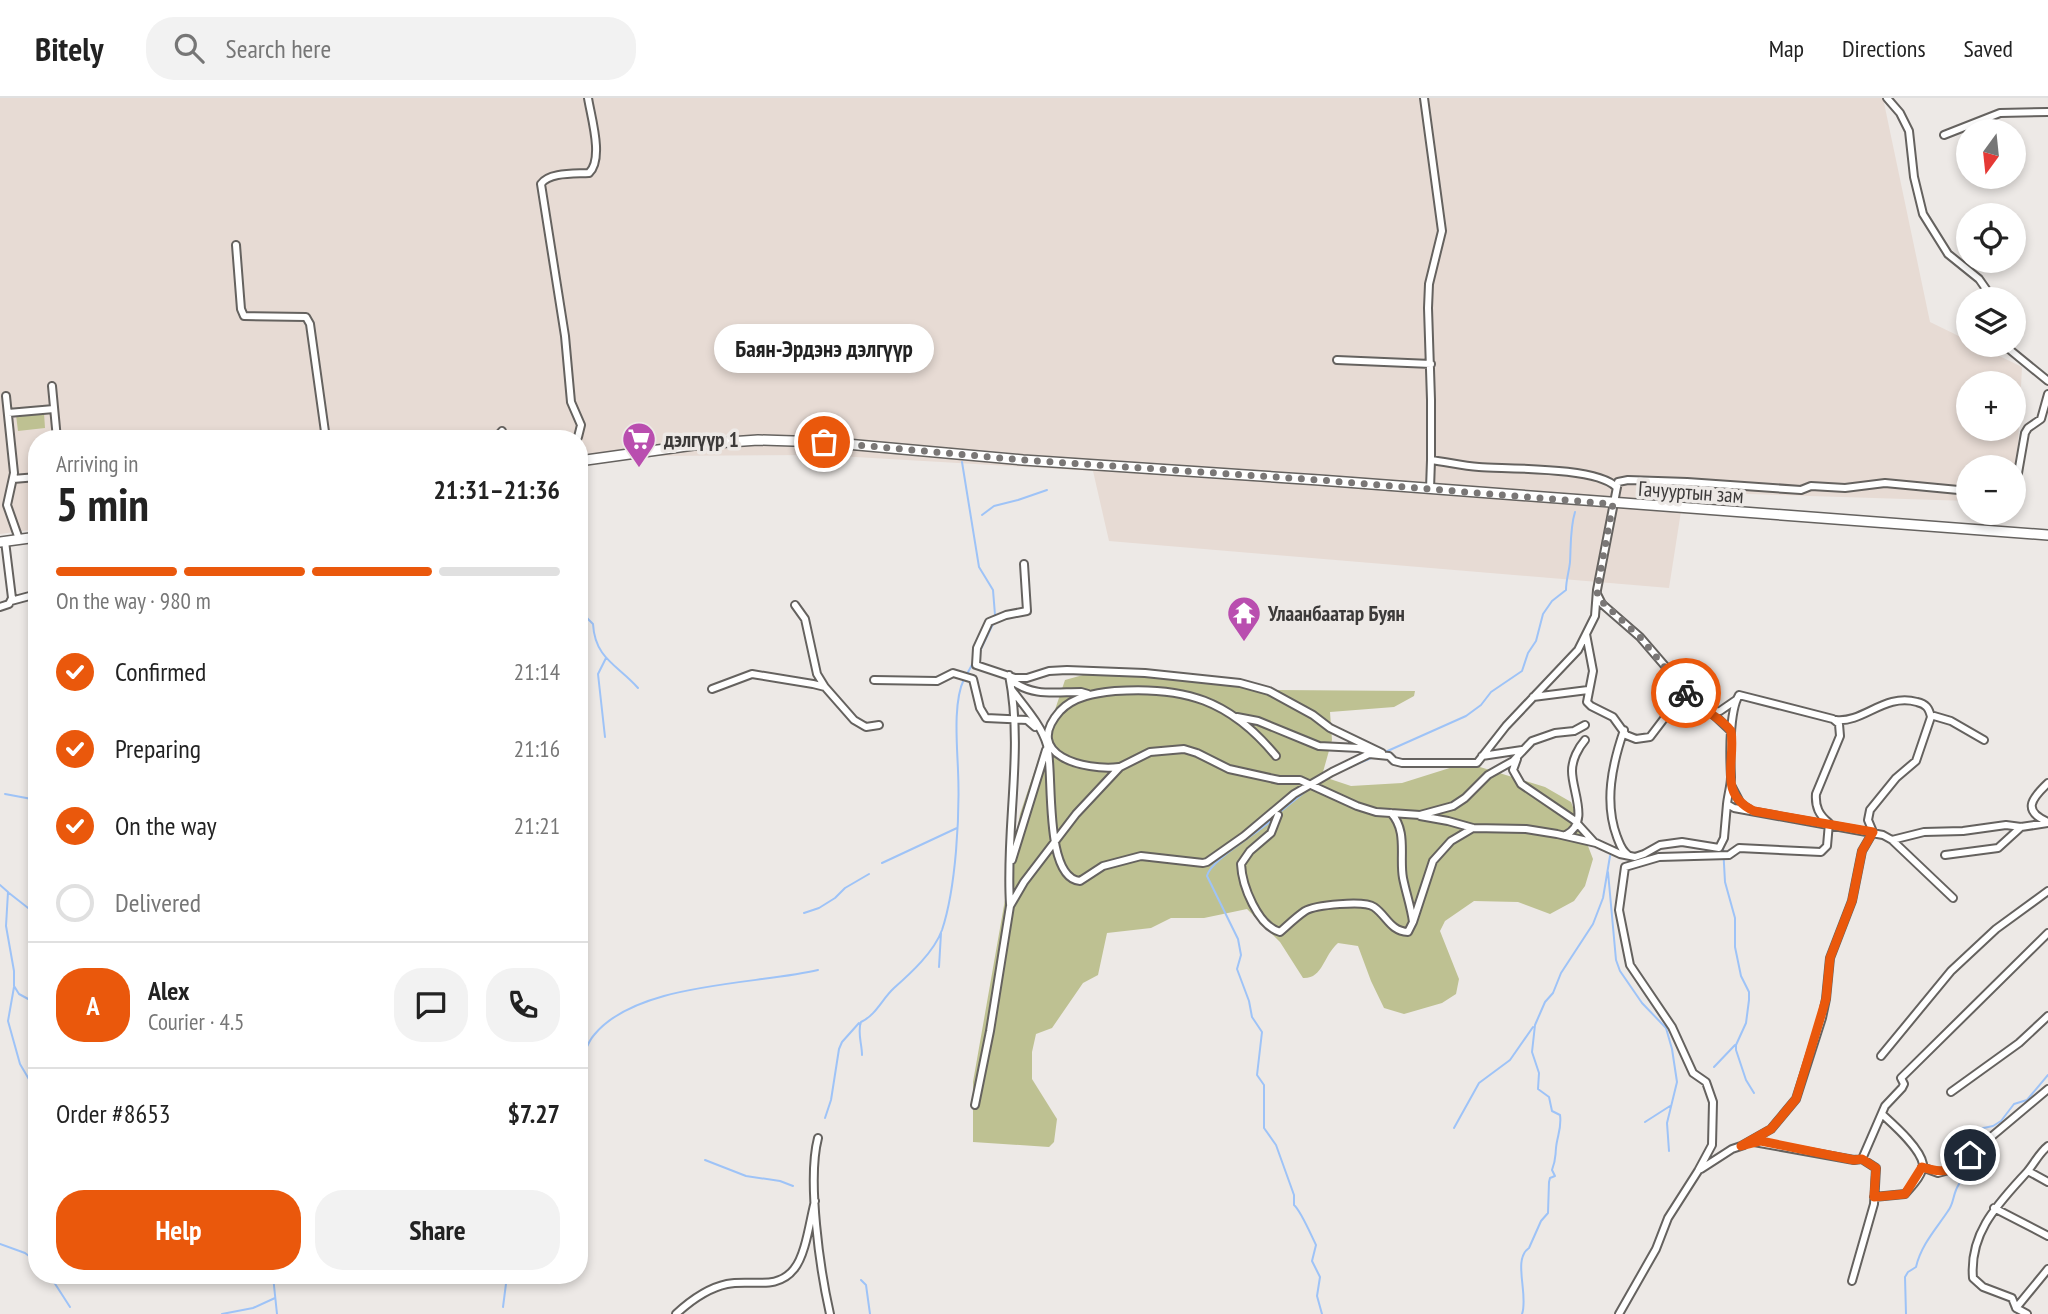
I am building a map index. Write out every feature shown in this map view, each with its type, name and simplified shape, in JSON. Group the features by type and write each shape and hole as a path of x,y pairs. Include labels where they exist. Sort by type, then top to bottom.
{"main road":[{"name":"Гачууртын зам","path":"588,460 701,444 771,440 824,442 1023,460 2048,536"},
{"path":"2,541 28,538"}],"street":[{"path":"580,430 571,402 565,336 541,184 552,177 589,173 593,170 597,155 588,98"},
{"path":"1424,98 1442,231 1429,284 1427,308 1431,364 1430,489"},
{"path":"1887,98 1900,113 1909,131 1914,177 1923,214 1948,254 1979,279 1985,287"},
{"path":"1944,135 2000,113 2048,112"},
{"path":"236,245 241,309 244,316 306,317 310,324 325,430"},
{"path":"2019,357 2048,381"},
{"path":"1337,360 1431,364"},
{"path":"52,386 56,430"},
{"path":"2021,455 2025,433 2041,418 2048,394"},
{"path":"6,396 13,479 7,505 19,539"},
{"path":"8,413 54,408"},
{"path":"1431,460 1476,467 1584,475 1606,480 1616,487"},
{"path":"13,479 28,478"},
{"path":"1024,564 1027,611 989,622 977,648 976,666 1021,678 1049,671 1114,671 1240,683 1269,691 1394,761 1415,764 1477,763 1533,697 1578,650 1595,616 1597,590 1618,482 1628,480 1801,490 1811,486 1845,488 1903,483 1956,489"},
{"path":"2,541 11,601"},
{"path":"1597,590 1602,604 1640,637 1693,702 1724,722 1731,731"},
{"path":"0,607 28,596"},
{"path":"794,605 805,619 817,674 825,687 854,720 866,727 879,725"},
{"path":"1586,634 1593,671 1587,702 1613,717 1626,735 1636,739 1650,737 1685,691"},
{"path":"712,689 752,674 825,687"},
{"path":"874,680 937,681 953,674 973,679 980,709 986,718 1027,720 1042,733"},
{"path":"975,1105 1010,906 1009,868 1015,791 1014,719 1009,675"},
{"path":"1009,675 1012,681 1034,692 1081,692 1088,695"},
{"path":"1276,756 1235,716 1213,704 1185,694 1145,688 1088,695 1060,711 1050,728 1051,745 1064,758 1077,765 1100,769 1121,766 1150,752 1184,749 1197,752 1230,768 1279,780 1300,780 1357,806 1391,814 1448,821 1473,828 1526,829 1595,843 1630,856 1644,854 1660,845 1682,842 1719,848 1724,838 1731,777"},
{"path":"1012,690 1042,733 1047,745 1051,775 1050,817 1055,843 1068,876 1076,881 1103,866 1141,856 1203,863 1244,836 1294,794 1362,756 1387,755"},
{"path":"1533,697 1588,690"},
{"path":"1754,811 1744,807 1738,800 1731,784 1731,731 1739,695 1834,720 1848,719 1900,699 1924,704 1930,709 1931,717 1916,761 1896,778 1870,810 1868,820 1873,832"},
{"path":"1708,712 1720,711 1736,701"},
{"path":"1235,716 1258,721 1319,746 1359,748 1387,755"},
{"path":"1931,717 1951,721 1984,740"},
{"path":"1829,824 1821,817 1815,803 1816,794 1840,736 1839,724 1834,720"},
{"path":"1482,756 1522,749 1543,736 1574,731 1585,725"},
{"path":"1624,730 1612,777 1609,804 1612,825 1622,848 1630,856"},
{"path":"1564,836 1574,829 1576,822 1579,804 1572,769 1575,757 1585,740"},
{"path":"1009,868 1024,827 1047,745"},
{"path":"1522,749 1513,770 1521,784 1576,822 1595,843"},
{"path":"1408,816 1453,806 1488,775 1518,757"},
{"path":"1010,906 1024,882 1076,814 1121,766"},
{"path":"2048,783 2034,798 2031,810 2034,816 2048,822"},
{"path":"1727,804 1734,808 1873,832 1892,840 1953,898"},
{"path":"1391,814 1397,820 1401,834 1403,877 1413,922"},
{"path":"1278,815 1271,833 1250,851 1241,864 1250,902 1273,930 1280,932 1307,910 1315,907 1365,903 1376,908 1399,931 1408,932 1433,860 1451,841 1473,828"},
{"path":"1892,840 1924,832 1963,831 2006,825 2021,827 2048,822"},
{"path":"1619,1314 1651,1259 1668,1218 1712,1145 1713,1102 1706,1082 1693,1073 1672,1027 1630,965 1619,910 1625,867 1659,857 1729,855 1739,848 1821,852 1827,846 1829,824"},
{"path":"1945,855 1998,848 2021,827"},
{"path":"1698,1171 1771,1129 1796,1099 1824,1009 1830,958 1852,901 1862,851 1873,832"},
{"path":"1881,1056 1951,971 1996,929 2048,891"},
{"path":"1862,1159 1885,1106 1902,1088 1902,1079 2048,933"},
{"path":"1951,1092 2019,1043 2048,1016"},
{"path":"1922,1167 1938,1173 1953,1169 2048,1089"},
{"path":"1874,1197 1905,1194 1923,1163 1905,1135 1883,1115"},
{"path":"818,1138 815,1164 816,1201 822,1273 830,1314"},
{"path":"1741,1146 1761,1141 1854,1160 1862,1159 1876,1168 1874,1197 1852,1281"},
{"path":"2027,1314 2016,1308 2012,1298 1983,1287 1973,1278 1974,1247 1994,1208 2048,1146"},
{"path":"2028,1171 2048,1182"},
{"path":"676,1314 691,1300 725,1284 745,1281 768,1284 793,1272 799,1262 816,1201"},
{"path":"1994,1208 2048,1236"},
{"path":"2016,1308 2048,1269"}],"shaded area":[{"path":"0,98 1883,98 1930,322 1956,335 1956,357 2002,357 2022,367 2022,371 1956,371 1956,441 2018,441 2017,455 1956,455 1956,501 1684,492 1669,588 1109,541 1093,471 821,455 651,456 588,464 588,430 28,430 28,530 0,534"}],"green space":[{"path":"44,413 45,428 18,431 16,415"},
{"path":"1156,674 1276,690 1415,691 1414,696 1394,707 1330,712 1332,740 1323,772 1327,778 1351,786 1402,783 1456,766 1480,767 1545,787 1571,802 1593,859 1585,886 1574,901 1550,914 1518,902 1474,901 1445,921 1440,931 1459,979 1456,994 1442,1003 1404,1014 1384,1008 1358,946 1338,943 1315,975 1303,978 1280,942 1247,909 1204,918 1171,918 1151,928 1107,933 1098,975 1083,983 1052,1028 1036,1034 1032,1052 1032,1079 1057,1119 1054,1142 1049,1147 973,1142 973,1082 1020,814 1065,680 1083,675"}],"waterway":[{"path":"962,462 979,567 993,590 995,615"},
{"path":"982,515 994,506 1047,490"},
{"path":"1383,753 1466,716 1481,705 1491,692 1522,671 1528,653 1536,641 1543,614 1552,601 1566,590 1575,512"},
{"path":"588,619 593,624 598,646 603,654 638,688"},
{"path":"979,653 993,624"},
{"path":"605,737 598,674 606,658"},
{"path":"967,674 974,661"},
{"path":"862,1055 861,1022 871,1015 928,954 942,930 947,913 958,829 957,711 964,679"},
{"path":"1347,768 1374,757"},
{"path":"1280,812 1306,791"},
{"path":"5,794 28,798"},
{"path":"1274,818 1217,862 1207,876 1238,939 1241,955 1237,969 1252,1017 1262,1032 1257,1075 1264,1085 1264,1128 1276,1145 1294,1195 1294,1205 1316,1245 1312,1261 1320,1277 1317,1296 1322,1314"},
{"path":"882,863 957,828"},
{"path":"1723,846 1725,882 1735,918 1735,947 1741,976 1749,992 1746,1023 1736,1050 1746,1080 1754,1093"},
{"path":"1522,1314 1522,1260 1541,1221 1548,1213 1549,1182 1550,1178 1555,1176 1552,1170 1560,1124 1560,1115 1552,1111 1549,1097 1538,1089 1539,1073 1532,1052 1535,1025 1561,973 1593,924 1603,898 1610,856"},
{"path":"1608,872 1616,960 1620,971 1642,1003 1666,1028 1672,1049 1677,1082 1667,1123 1669,1151"},
{"path":"804,913 819,908 869,874"},
{"path":"0,885 8,892 6,926 14,986 19,994 28,999"},
{"path":"9,893 28,908"},
{"path":"939,967 941,933"},
{"path":"588,1044 613,1018 638,1005 667,995 818,970"},
{"path":"14,987 8,1021 20,1064 28,1078"},
{"path":"825,1118 831,1100 839,1049 859,1023"},
{"path":"1454,1128 1479,1083 1510,1060 1533,1027"},
{"path":"1714,1067 1735,1045"},
{"path":"1963,1157 1974,1130 1993,1126 2001,1121 2014,1104 2027,1100 2048,1075"},
{"path":"1645,1122 1670,1106"},
{"path":"1906,1314 1905,1277 1916,1267 1925,1244 1950,1209 1957,1187 1970,1167 1968,1159"},
{"path":"705,1160 746,1176 780,1181 793,1186"},
{"path":"0,1244 28,1255"},
{"path":"861,1280 866,1285 870,1314"},
{"path":"55,1284 70,1307"},
{"path":"274,1284 277,1314"},
{"path":"503,1307 506,1284"},
{"path":"222,1314 253,1308 275,1298"}],"way so far":[{"path":"824,442 1023,460 1613,504 1602,557 1598,598 1640,637 1686,693"}],"place":[{"name":"Баян-Эрдэнэ дэлгүүр","path":"824,442"},
{"name":"дэлгүүр 1","path":"639,469"},
{"name":"Улаанбаатар Буян","path":"1244,643"}],"route":[{"path":"1686,693 1693,702 1724,722 1731,731 1731,784 1744,807 1873,832 1862,851 1852,901 1830,958 1822,1018 1796,1099 1771,1129 1741,1146 1761,1141 1800,1151 1862,1159 1876,1168 1874,1197 1905,1194 1922,1167 1938,1173 1953,1169 1970,1155"}]}
